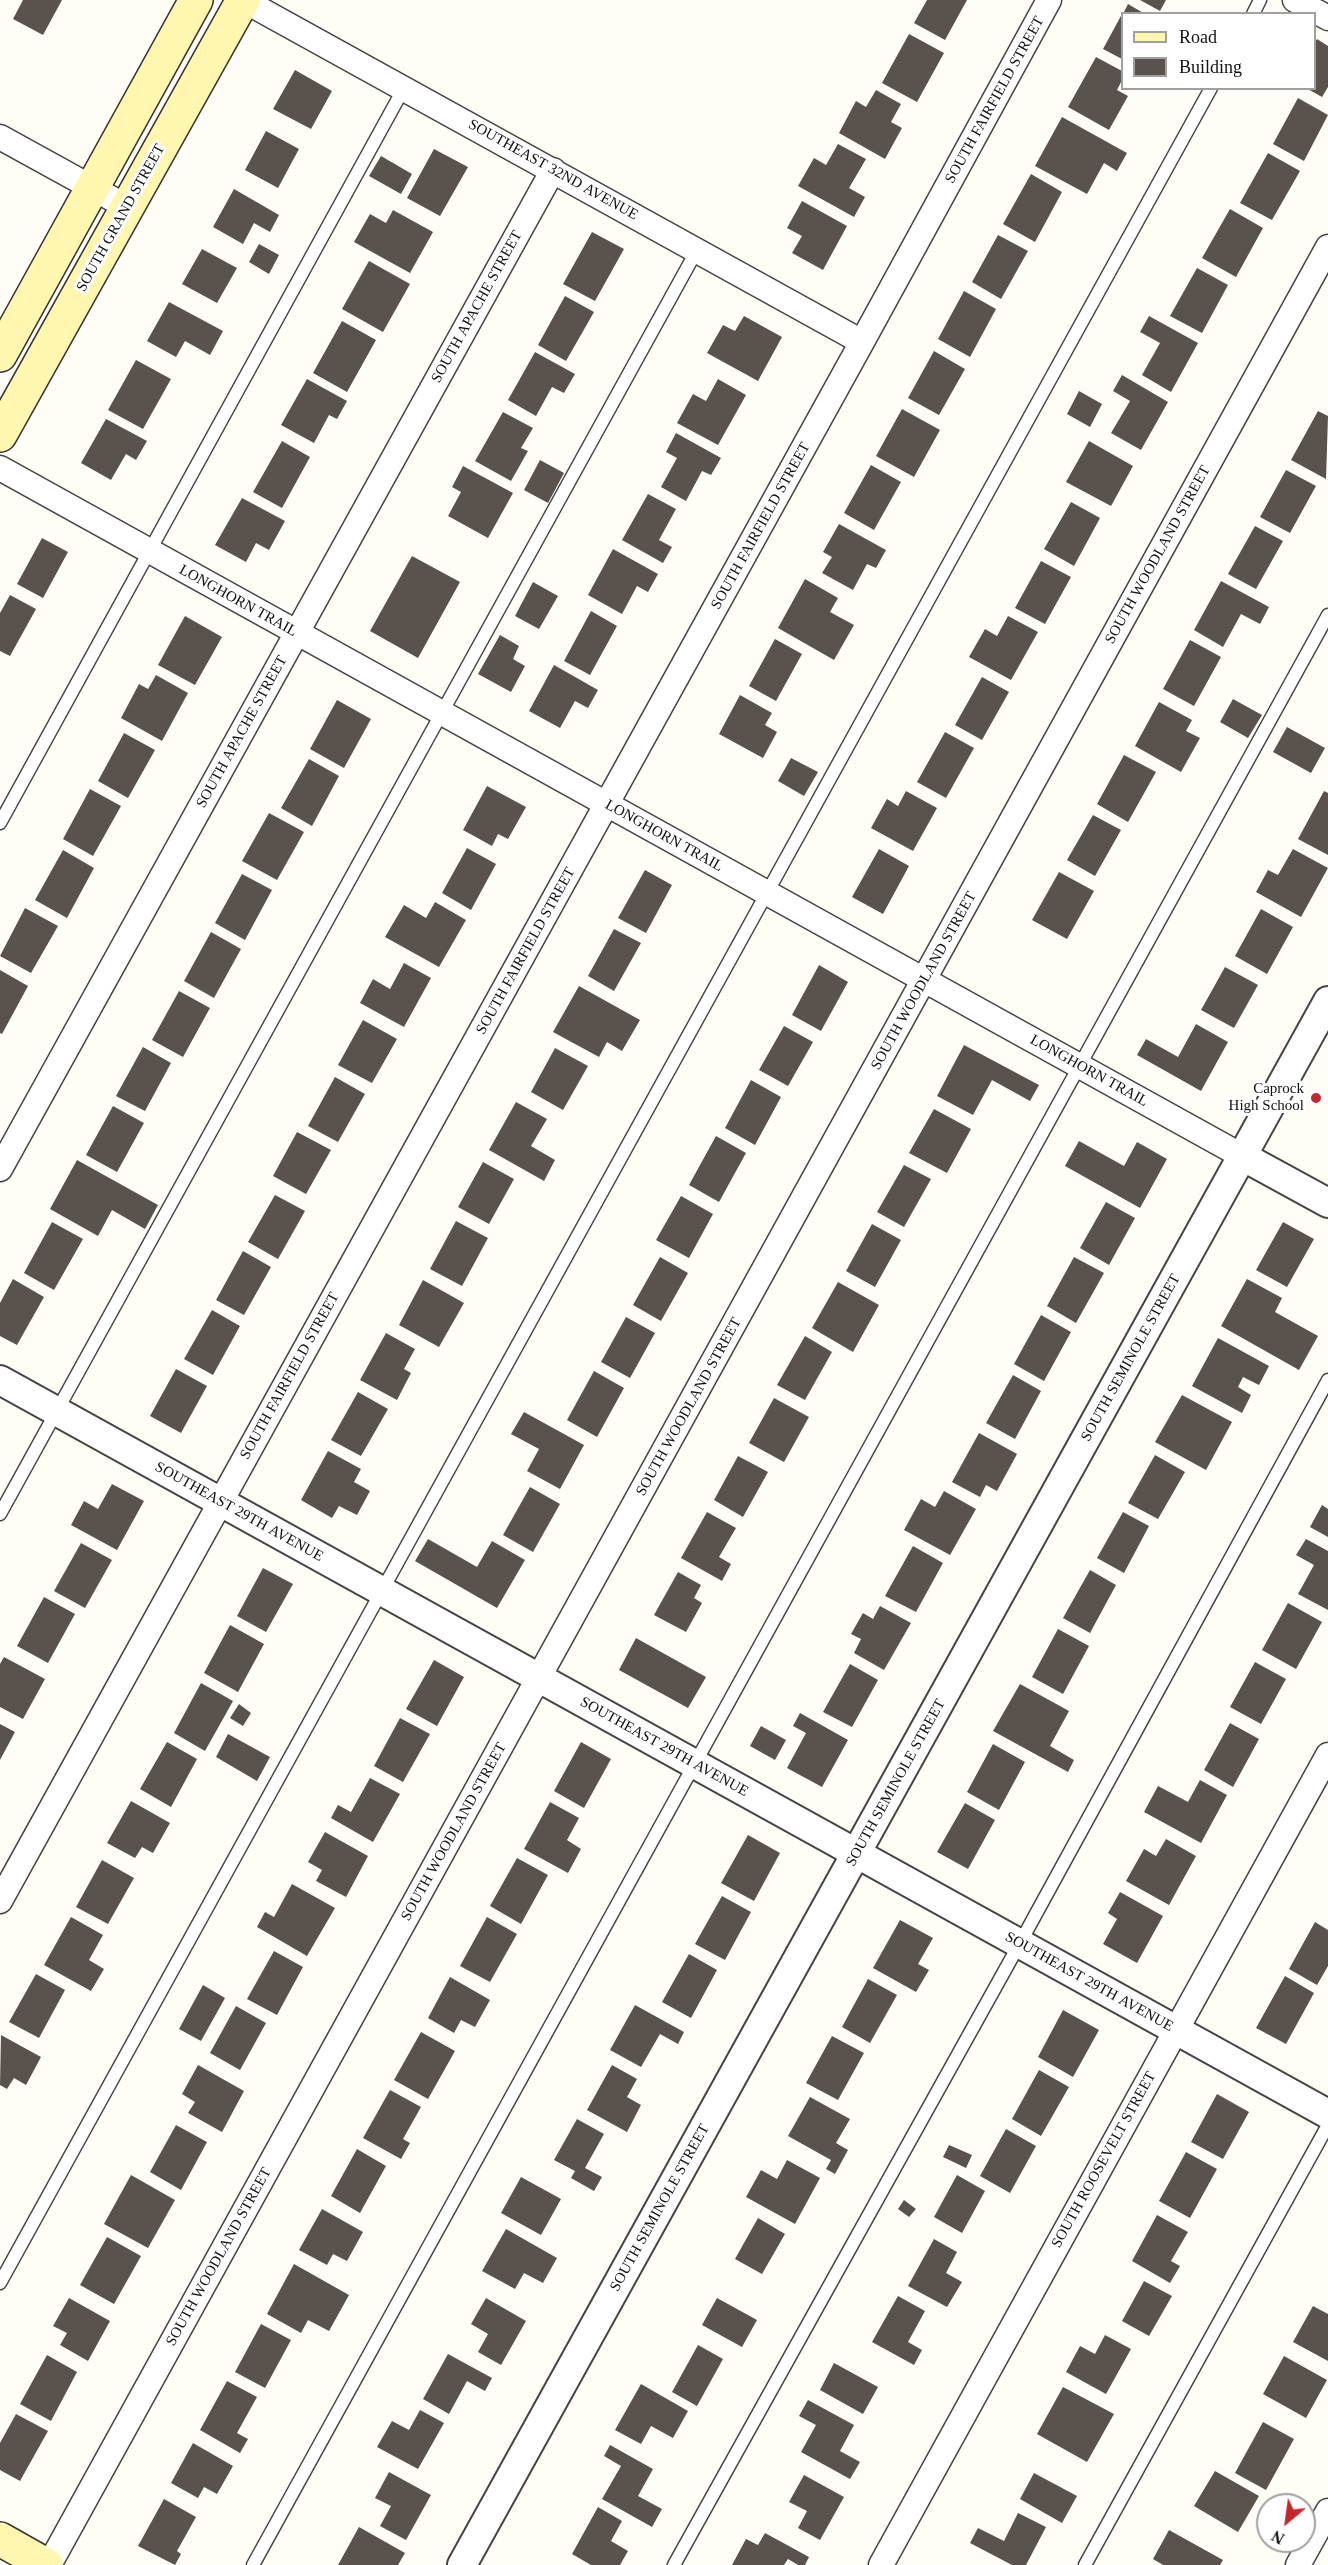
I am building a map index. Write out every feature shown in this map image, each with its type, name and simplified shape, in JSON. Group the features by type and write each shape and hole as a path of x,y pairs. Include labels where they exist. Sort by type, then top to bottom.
{"main road":[{"path":"1,349 93,189 196,0"},
{"name":"SOUTH GRAND STREET","path":"0,435 243,0"},
{"path":"0,2539 48,2565"}],"street":[{"name":"SOUTHEAST 32ND AVENUE","path":"243,0 862,342"},
{"name":"SOUTH FAIRFIELD STREET","path":"0,1901 607,805 1049,0"},
{"path":"1295,0 1328,18"},
{"path":"0,137 128,207"},
{"name":"SOUTH APACHE STREET","path":"0,1169 554,170"},
{"name":"SOUTH WOODLAND STREET","path":"48,2565 1328,247"},
{"name":"LONGHORN TRAIL","path":"0,468 1328,1203"},
{"name":"SOUTH SEMINOLE STREET","path":"462,2565 1328,1001"},
{"name":"SOUTHEAST 29TH AVENUE","path":"0,1380 1328,2114"},
{"name":"SOUTH ROOSEVELT STREET","path":"881,2565 1328,1755"},
{"path":"1298,2565 1328,2511"}],"lane":[{"path":"0,823 404,88"},
{"path":"0,2283 1210,90"},
{"path":"0,1514 697,250"},
{"path":"253,2565 1328,615"},
{"path":"674,2565 1020,1943 1328,1380"},
{"path":"1085,2565 1328,2125"}],"building":[{"path":"23,0 62,0 43,35 13,19"},
{"path":"927,0 967,0 945,40 914,23"},
{"path":"1140,0 1166,0 1160,11"},
{"path":"1128,4 1142,12 1124,12"},
{"path":"1121,16 1121,58 1103,49"},
{"path":"909,34 944,53 917,102 882,83"},
{"path":"1317,39 1328,46 1328,87 1322,97 1310,90 1316,90"},
{"path":"1096,57 1121,70 1121,82 1117,90 1128,96 1109,130 1068,107"},
{"path":"295,70 332,91 311,129 273,109"},
{"path":"876,90 901,104 891,122 902,128 885,159 839,133 856,101 866,107"},
{"path":"1298,98 1328,115 1304,161 1273,144"},
{"path":"1062,117 1127,153 1117,171 1104,163 1087,194 1035,166"},
{"path":"266,131 299,149 278,188 245,170"},
{"path":"838,144 866,159 849,188 865,197 854,217 798,186 814,158 826,165"},
{"path":"434,149 468,167 440,216 407,198"},
{"path":"1268,153 1300,171 1272,220 1240,203"},
{"path":"381,156 412,174 401,194 369,176"},
{"path":"1031,174 1062,192 1035,242 1003,224"},
{"path":"234,189 279,215 270,232 254,223 243,244 213,227"},
{"path":"802,201 847,226 823,270 792,253 802,236 787,228"},
{"path":"1230,209 1263,228 1236,277 1202,258"},
{"path":"393,210 433,232 410,273 354,242 370,214 386,223"},
{"path":"592,232 624,249 595,301 563,284"},
{"path":"998,235 1028,251 1001,299 972,282"},
{"path":"259,244 279,255 269,274 249,262"},
{"path":"202,249 237,268 217,303 182,284"},
{"path":"369,261 410,284 383,332 342,309"},
{"path":"1197,268 1228,285 1202,333 1170,316"},
{"path":"964,291 996,309 970,357 938,339"},
{"path":"565,296 594,312 566,361 538,345"},
{"path":"169,302 223,331 210,355 185,341 176,357 147,341"},
{"path":"744,316 782,337 758,381 707,353 723,325 735,331"},
{"path":"1149,316 1198,343 1171,392 1142,375 1160,343 1140,332"},
{"path":"342,321 376,340 347,392 313,373"},
{"path":"934,351 965,369 939,415 908,398"},
{"path":"535,352 575,374 564,393 552,387 536,416 508,400"},
{"path":"136,360 171,379 143,429 108,410"},
{"path":"1122,375 1168,402 1141,450 1111,433 1130,401 1113,391"},
{"path":"307,379 347,401 337,419 329,415 314,443 281,425"},
{"path":"718,379 746,395 718,445 677,423 693,394 706,401"},
{"path":"1079,391 1102,404 1090,427 1067,414"},
{"path":"902,409 940,430 914,477 876,456"},
{"path":"1318,411 1328,416 1326,479 1291,460"},
{"path":"503,412 533,428 521,448 528,451 511,481 475,461"},
{"path":"106,419 147,441 136,460 126,454 111,480 81,463"},
{"path":"676,433 721,458 711,475 702,471 686,501 661,487 677,458 666,452"},
{"path":"282,441 310,457 282,508 253,492"},
{"path":"1089,441 1133,466 1111,506 1066,482"},
{"path":"540,460 564,473 548,503 524,490"},
{"path":"871,465 901,482 874,530 844,513"},
{"path":"463,466 513,493 488,538 448,516 461,492 452,487"},
{"path":"1286,470 1316,486 1290,533 1260,517"},
{"path":"648,494 676,509 659,540 672,547 663,563 622,540"},
{"path":"242,498 285,521 269,550 256,543 246,562 215,545"},
{"path":"1071,502 1100,518 1074,566 1044,549"},
{"path":"839,524 886,550 876,568 867,564 853,590 822,573 832,557 823,552"},
{"path":"1255,526 1283,541 1256,589 1228,574"},
{"path":"42,538 68,552 43,598 17,584"},
{"path":"613,549 658,574 648,592 637,586 622,614 588,595"},
{"path":"412,556 460,582 418,658 370,631"},
{"path":"1041,561 1071,577 1045,624 1015,608"},
{"path":"805,579 838,598 830,612 854,625 834,660 778,628"},
{"path":"1221,581 1269,607 1260,624 1241,614 1223,647 1194,630"},
{"path":"533,582 558,596 539,629 515,616"},
{"path":"10,595 36,609 10,656 0,651 0,613"},
{"path":"591,611 617,626 590,675 564,661"},
{"path":"185,616 222,637 195,685 158,665"},
{"path":"1008,616 1038,632 1011,680 969,657 985,629 997,636"},
{"path":"500,635 519,646 513,659 525,666 511,692 478,674"},
{"path":"775,639 802,654 776,701 749,686"},
{"path":"1190,640 1221,657 1194,706 1163,689"},
{"path":"554,665 598,690 588,708 575,701 560,728 529,711"},
{"path":"156,675 188,693 162,741 121,718 139,684 148,689"},
{"path":"982,677 1009,692 982,740 955,725"},
{"path":"740,695 772,713 765,725 777,732 763,758 719,734"},
{"path":"1233,699 1262,715 1248,738 1220,722"},
{"path":"337,700 371,719 344,768 310,749"},
{"path":"1159,702 1192,720 1186,731 1200,738 1181,772 1135,746"},
{"path":"1287,727 1325,748 1311,773 1273,752"},
{"path":"945,732 974,748 946,798 917,782"},
{"path":"124,733 155,750 128,798 98,781"},
{"path":"1124,755 1156,772 1128,822 1097,804"},
{"path":"791,758 818,772 804,796 778,781"},
{"path":"309,759 339,776 312,826 281,808"},
{"path":"487,786 526,807 508,839 498,834 492,846 463,830"},
{"path":"90,789 121,806 93,856 63,839"},
{"path":"906,791 937,808 913,851 871,828 887,799 898,806"},
{"path":"1324,791 1328,793 1328,855 1298,839"},
{"path":"269,813 304,832 277,880 242,861"},
{"path":"1093,815 1121,830 1095,876 1067,860"},
{"path":"467,848 496,864 471,910 442,893"},
{"path":"879,849 909,866 883,914 852,897"},
{"path":"1293,849 1328,868 1301,917 1256,892 1268,870 1278,875"},
{"path":"63,850 94,868 67,918 35,900"},
{"path":"645,870 672,885 646,933 618,918"},
{"path":"1059,872 1094,891 1067,939 1032,920"},
{"path":"242,874 272,890 245,940 215,923"},
{"path":"435,902 466,920 439,967 385,937 404,905 426,918"},
{"path":"25,908 58,926 31,973 0,956"},
{"path":"1261,909 1293,927 1267,974 1235,956"},
{"path":"614,929 641,943 614,991 588,976"},
{"path":"211,932 241,949 214,998 184,981"},
{"path":"404,963 431,978 404,1027 360,1003 373,979 390,989"},
{"path":"819,965 848,982 821,1031 792,1015"},
{"path":"1225,967 1258,985 1234,1028 1201,1010"},
{"path":"0,970 28,986 2,1034 0,1033"},
{"path":"579,986 640,1020 622,1051 607,1042 599,1057 553,1032"},
{"path":"179,991 210,1008 183,1057 152,1040"},
{"path":"363,1020 397,1039 372,1083 338,1065"},
{"path":"1196,1024 1228,1042 1201,1091 1137,1055 1146,1039 1178,1057"},
{"path":"784,1026 813,1042 788,1086 759,1070"},
{"path":"964,1045 1039,1085 1030,1101 992,1080 973,1115 937,1096"},
{"path":"143,1047 171,1063 145,1111 116,1096"},
{"path":"555,1048 588,1066 563,1110 531,1092"},
{"path":"335,1077 365,1094 338,1142 308,1126"},
{"path":"751,1080 781,1097 755,1145 725,1128"},
{"path":"516,1102 547,1119 531,1146 555,1160 544,1181 489,1150"},
{"path":"113,1106 144,1123 117,1172 86,1155"},
{"path":"934,1109 971,1129 947,1173 909,1153"},
{"path":"297,1132 331,1150 306,1194 273,1176"},
{"path":"716,1136 746,1153 719,1202 689,1185"},
{"path":"1079,1141 1124,1166 1137,1142 1167,1159 1140,1208 1065,1166"},
{"path":"77,1160 158,1205 145,1229 112,1210 98,1236 50,1209"},
{"path":"483,1162 514,1179 489,1224 458,1207"},
{"path":"904,1165 931,1179 904,1227 877,1212"},
{"path":"275,1195 305,1211 278,1259 248,1242"},
{"path":"681,1196 713,1214 689,1258 656,1240"},
{"path":"1106,1202 1135,1218 1109,1265 1080,1248"},
{"path":"456,1221 488,1238 462,1286 430,1269"},
{"path":"52,1222 83,1239 54,1290 24,1273"},
{"path":"1283,1222 1314,1239 1287,1287 1256,1270"},
{"path":"872,1224 901,1240 875,1287 846,1271"},
{"path":"243,1251 271,1267 244,1315 216,1300"},
{"path":"660,1257 688,1273 661,1321 633,1305"},
{"path":"1074,1257 1104,1273 1076,1323 1047,1306"},
{"path":"13,1279 44,1297 17,1345 0,1336 0,1303"},
{"path":"1247,1279 1282,1298 1275,1312 1318,1336 1299,1370 1221,1326"},
{"path":"423,1280 464,1303 439,1347 399,1325"},
{"path":"838,1282 879,1305 853,1352 812,1328"},
{"path":"212,1310 240,1326 213,1375 184,1359"},
{"path":"1041,1315 1071,1332 1044,1381 1014,1364"},
{"path":"626,1317 655,1333 630,1378 601,1362"},
{"path":"386,1333 415,1349 404,1369 411,1373 397,1400 360,1380"},
{"path":"805,1336 832,1352 805,1400 777,1385"},
{"path":"1218,1338 1269,1366 1259,1385 1243,1377 1238,1387 1251,1395 1242,1413 1192,1386"},
{"path":"176,1369 207,1386 181,1433 150,1416"},
{"path":"594,1371 624,1388 597,1437 567,1420"},
{"path":"1013,1375 1041,1391 1015,1439 986,1423"},
{"path":"358,1392 388,1409 361,1456 331,1440"},
{"path":"1182,1395 1232,1422 1206,1470 1155,1442"},
{"path":"774,1398 809,1417 784,1462 749,1443"},
{"path":"524,1412 584,1445 560,1489 527,1471 539,1449 511,1434"},
{"path":"979,1433 1017,1454 997,1491 986,1485 980,1497 952,1482"},
{"path":"328,1451 361,1469 354,1482 370,1491 357,1515 339,1506 332,1518 301,1500"},
{"path":"1155,1455 1185,1472 1158,1519 1128,1503"},
{"path":"738,1456 768,1472 743,1517 714,1500"},
{"path":"112,1484 144,1501 117,1550 71,1525 84,1501 98,1509"},
{"path":"530,1487 560,1504 533,1552 503,1535"},
{"path":"944,1491 976,1509 950,1555 904,1530 921,1499 935,1507"},
{"path":"1322,1505 1328,1509 1328,1537 1310,1527"},
{"path":"707,1512 736,1528 719,1557 731,1564 722,1581 681,1558"},
{"path":"1123,1512 1149,1526 1124,1573 1097,1558"},
{"path":"428,1539 477,1567 492,1541 525,1560 497,1608 415,1561"},
{"path":"1306,1539 1328,1551 1328,1610 1298,1594 1314,1565 1296,1555"},
{"path":"81,1543 112,1560 85,1608 54,1591"},
{"path":"913,1546 943,1563 916,1612 885,1596"},
{"path":"263,1568 293,1584 266,1632 237,1616"},
{"path":"1090,1570 1116,1585 1090,1633 1063,1618"},
{"path":"678,1572 701,1585 694,1598 702,1603 686,1632 654,1615"},
{"path":"44,1597 75,1614 48,1663 17,1646"},
{"path":"1288,1603 1322,1622 1296,1669 1262,1650"},
{"path":"880,1606 911,1623 884,1670 854,1653 861,1639 851,1634 863,1613 873,1619"},
{"path":"230,1625 264,1644 238,1692 204,1673"},
{"path":"1058,1629 1089,1646 1063,1694 1032,1677"},
{"path":"636,1638 706,1677 688,1708 619,1670"},
{"path":"4,1657 45,1679 23,1719 0,1707 0,1664"},
{"path":"434,1660 464,1677 437,1726 406,1709"},
{"path":"1255,1662 1286,1679 1261,1724 1230,1707"},
{"path":"850,1664 878,1680 852,1727 823,1712"},
{"path":"201,1683 233,1701 205,1751 174,1733"},
{"path":"1020,1684 1069,1711 1050,1746 1074,1760 1068,1772 993,1731"},
{"path":"239,1704 251,1713 243,1726 230,1718"},
{"path":"800,1713 848,1740 822,1787 787,1768 806,1733 793,1726"},
{"path":"400,1718 430,1734 403,1782 374,1766"},
{"path":"1230,1723 1259,1739 1233,1787 1204,1770"},
{"path":"0,1724 15,1732 0,1760"},
{"path":"761,1726 786,1740 775,1760 750,1746"},
{"path":"228,1734 270,1757 257,1781 216,1757"},
{"path":"167,1742 197,1759 171,1807 140,1789"},
{"path":"581,1742 611,1759 584,1808 554,1791"},
{"path":"993,1744 1025,1762 999,1810 967,1792"},
{"path":"370,1778 400,1794 373,1842 331,1818 338,1805 351,1812"},
{"path":"1200,1780 1227,1795 1201,1843 1144,1812 1158,1786 1188,1802"},
{"path":"131,1801 170,1823 153,1853 142,1847 135,1858 107,1843"},
{"path":"550,1802 579,1818 567,1840 581,1849 568,1873 524,1849"},
{"path":"965,1803 995,1820 968,1869 937,1852"},
{"path":"325,1832 368,1856 346,1897 316,1881 322,1870 308,1862"},
{"path":"748,1835 780,1853 754,1901 721,1883"},
{"path":"1166,1839 1196,1856 1169,1905 1126,1881 1144,1849 1156,1856"},
{"path":"517,1858 548,1875 521,1924 490,1906"},
{"path":"102,1860 134,1878 108,1924 76,1907"},
{"path":"292,1884 335,1908 307,1956 257,1927 265,1912 274,1917"},
{"path":"1120,1892 1163,1916 1137,1963 1103,1944 1117,1919 1108,1913"},
{"path":"722,1896 751,1912 725,1960 695,1944"},
{"path":"71,1917 103,1935 89,1960 104,1969 91,1991 44,1965"},
{"path":"487,1917 517,1934 490,1982 460,1966"},
{"path":"900,1920 933,1938 918,1964 929,1970 916,1992 873,1968"},
{"path":"1315,1922 1328,1930 1328,1966 1317,1985 1289,1969"},
{"path":"274,1951 303,1967 277,2015 247,1999"},
{"path":"689,1954 717,1970 691,2018 662,2002"},
{"path":"36,1974 65,1990 39,2038 9,2022"},
{"path":"1285,1976 1314,1993 1286,2044 1256,2028"},
{"path":"450,1977 490,2000 475,2027 461,2020 454,2033 428,2018"},
{"path":"868,1979 897,1995 870,2043 842,2027"},
{"path":"203,1985 225,1998 201,2041 179,2029"},
{"path":"635,2005 684,2032 678,2044 660,2034 641,2067 610,2050"},
{"path":"236,2006 266,2023 240,2070 210,2053"},
{"path":"1063,2010 1099,2030 1073,2077 1038,2057"},
{"path":"421,2032 455,2051 428,2099 394,2080"},
{"path":"1,2035 41,2057 26,2085 14,2078 7,2089 0,2085"},
{"path":"832,2036 864,2053 838,2100 806,2083"},
{"path":"198,2065 244,2091 222,2132 188,2113 195,2102 182,2094"},
{"path":"612,2065 637,2079 627,2097 641,2105 627,2132 587,2110"},
{"path":"1039,2070 1069,2087 1041,2136 1012,2119"},
{"path":"390,2090 421,2107 403,2139 410,2143 401,2159 363,2138"},
{"path":"1217,2094 1249,2112 1223,2159 1191,2142"},
{"path":"810,2097 850,2119 836,2143 848,2150 835,2174 826,2169 831,2160 788,2136"},
{"path":"577,2119 604,2134 585,2168 602,2177 594,2191 571,2178 575,2171 554,2160"},
{"path":"176,2125 207,2142 181,2190 150,2172"},
{"path":"1006,2129 1036,2146 1010,2193 980,2176"},
{"path":"949,2145 972,2155 966,2168 943,2157"},
{"path":"357,2149 386,2166 360,2213 331,2196"},
{"path":"1186,2152 1217,2169 1190,2218 1159,2201"},
{"path":"787,2160 820,2178 795,2224 746,2197 761,2170 777,2179"},
{"path":"131,2175 175,2200 148,2248 104,2224"},
{"path":"957,2175 985,2191 962,2233 934,2217"},
{"path":"521,2177 561,2199 541,2235 501,2213"},
{"path":"904,2200 916,2209 909,2217 898,2209"},
{"path":"322,2209 363,2232 347,2261 333,2254 327,2265 299,2250"},
{"path":"1157,2215 1188,2232 1171,2261 1180,2266 1170,2283 1132,2261"},
{"path":"758,2218 785,2234 762,2274 735,2259"},
{"path":"506,2229 557,2258 543,2283 524,2273 515,2289 482,2271"},
{"path":"107,2237 141,2256 114,2304 80,2285"},
{"path":"934,2239 957,2252 946,2273 962,2282 947,2307 908,2286"},
{"path":"294,2264 349,2295 329,2331 308,2320 301,2333 267,2314"},
{"path":"1144,2281 1172,2296 1149,2336 1122,2321"},
{"path":"898,2296 925,2311 908,2342 922,2350 914,2365 872,2342"},
{"path":"69,2298 110,2321 88,2361 60,2345 67,2333 53,2326"},
{"path":"486,2298 526,2321 501,2365 478,2352 488,2334 471,2324"},
{"path":"717,2298 757,2320 742,2347 702,2325"},
{"path":"1313,2306 1328,2314 1328,2361 1293,2342"},
{"path":"261,2324 291,2340 265,2388 235,2372"},
{"path":"1105,2335 1131,2349 1106,2394 1066,2372 1080,2346 1095,2354"},
{"path":"698,2345 723,2359 697,2406 672,2392"},
{"path":"448,2354 492,2378 485,2391 467,2381 449,2414 423,2399"},
{"path":"47,2355 77,2372 51,2421 20,2404"},
{"path":"1284,2356 1327,2380 1306,2418 1263,2394"},
{"path":"834,2363 878,2387 863,2414 820,2390"},
{"path":"227,2381 257,2397 237,2433 248,2439 240,2453 200,2430"},
{"path":"641,2384 688,2411 673,2438 651,2426 641,2444 615,2430"},
{"path":"1063,2387 1114,2414 1087,2462 1037,2434"},
{"path":"808,2400 854,2425 840,2451 860,2462 850,2479 801,2452 816,2425 799,2416"},
{"path":"420,2410 444,2423 418,2469 377,2447 392,2421 409,2430"},
{"path":"16,2414 48,2431 20,2481 0,2470 0,2443"},
{"path":"1263,2422 1294,2439 1266,2490 1235,2473"},
{"path":"193,2443 233,2466 217,2494 204,2487 198,2498 171,2483"},
{"path":"610,2445 653,2469 638,2496 662,2509 652,2527 602,2499 621,2466 604,2456"},
{"path":"1215,2471 1256,2494 1256,2501 1238,2532 1194,2506"},
{"path":"389,2472 431,2495 406,2540 380,2526 391,2506 375,2498"},
{"path":"1034,2473 1077,2496 1062,2523 1020,2499"},
{"path":"804,2475 844,2497 820,2540 798,2528 807,2511 789,2502"},
{"path":"164,2499 196,2517 177,2551 181,2554 175,2565 138,2546"},
{"path":"598,2507 622,2521 611,2541 628,2551 620,2565 591,2565 572,2554"},
{"path":"1018,2513 1046,2527 1026,2565 1012,2565 970,2543 978,2528 1004,2541"},
{"path":"359,2527 405,2553 398,2565 338,2565"},
{"path":"1169,2530 1223,2560 1220,2565 1163,2565 1153,2559"},
{"path":"765,2533 809,2557 805,2565 798,2565 788,2559 784,2565 732,2565 746,2539 758,2545"}],"place":[{"name":"Caprock High School","path":"1316,1098"}]}
